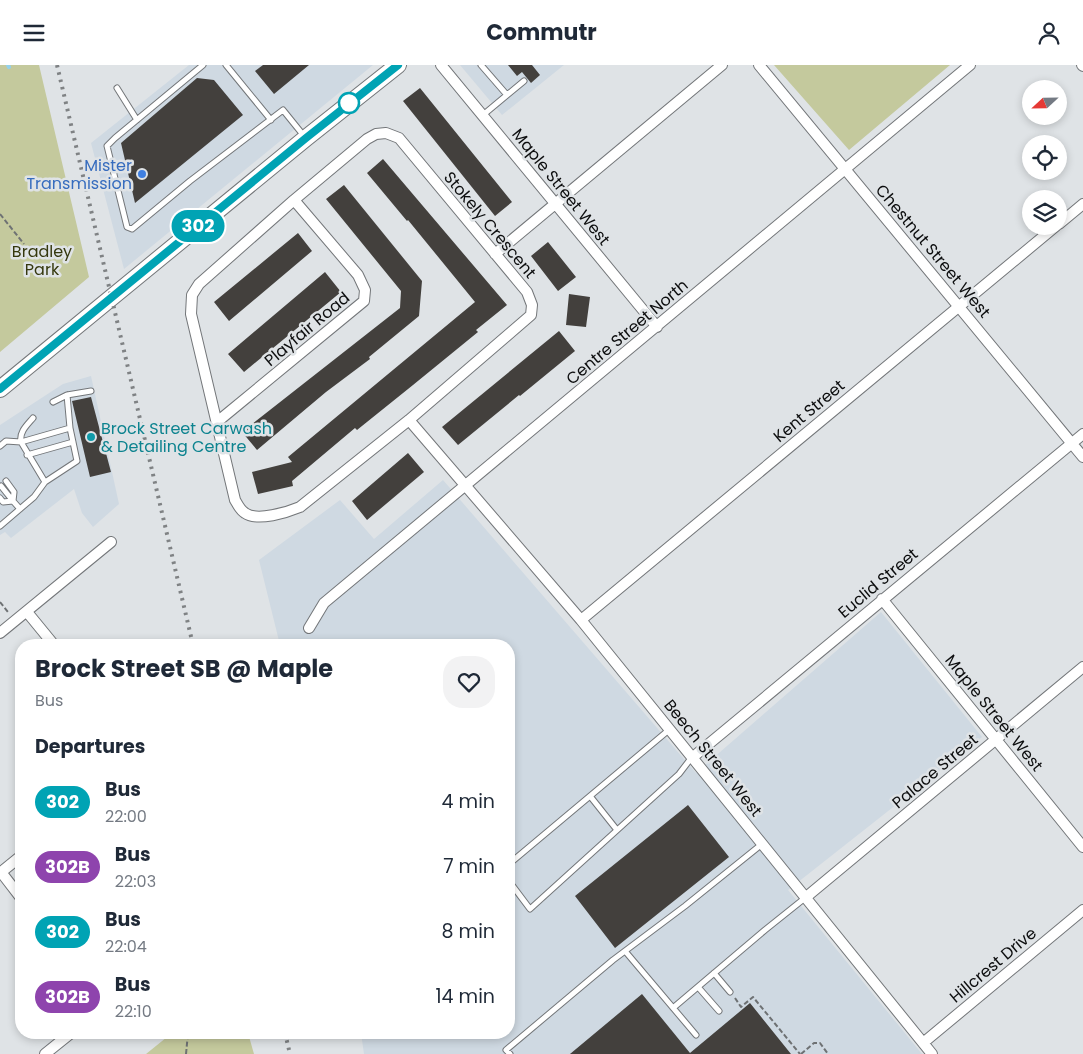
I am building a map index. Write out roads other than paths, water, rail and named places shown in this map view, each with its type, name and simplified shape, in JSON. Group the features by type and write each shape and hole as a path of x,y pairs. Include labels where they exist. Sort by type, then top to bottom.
{"main road":[{"path":"0,389 398,65"}],"street":[{"name":"Maple Street West","path":"441,65 657,327"},
{"path":"495,254 722,65"},
{"name":"Chestnut Street West","path":"759,65 1083,457"},
{"name":"Centre Street North","path":"310,628 324,603 970,65"},
{"name":"Stokely Crescent","path":"386,133 399,139 527,292 532,305 531,315 409,420 300,507 286,513 253,517 245,514 239,508 236,500 191,314 192,295 199,284 294,200 367,139 376,134 386,133"},
{"name":"Playfair Road","path":"217,422 364,301 365,290 358,275 294,200"},
{"name":"Kent Street","path":"1067,217 1083,204"},
{"name":"Kent Street","path":"581,620 1046,235"},
{"name":"Beech Street West","path":"409,420 581,620 932,1054"},
{"name":"Euclid Street","path":"693,757 1083,434"},
{"path":"0,633 112,542"},
{"name":"Maple Street West","path":"882,599 1083,847"},
{"path":"27,612 49,639"},
{"name":"Palace Street","path":"805,898 1083,667"},
{"path":"15,861 0,873 15,891"},
{"name":"Hillcrest Drive","path":"923,1043 1083,910"},
{"path":"45,1054 64,1039"}],"lane":[{"path":"202,65 108,146 127,227 132,229 190,181 283,110 306,138"},
{"path":"226,65 271,120"},
{"path":"482,65 507,95"},
{"path":"483,115 524,81"},
{"path":"117,88 137,120"},
{"path":"53,402 67,395 92,391"},
{"path":"0,526 34,497 45,482 77,461 70,428 67,395"},
{"path":"33,418 20,437 28,455 45,482"},
{"path":"0,446 6,441 21,442 70,428"},
{"path":"28,455 73,442"},
{"path":"6,481 14,492 13,501"},
{"path":"1,486 20,509"},
{"path":"0,498 3,502 13,501"},
{"path":"515,858 670,729"},
{"path":"515,889 530,909 679,774 693,757"},
{"path":"590,796 617,830"},
{"path":"510,1054 506,1050 625,951 763,844"},
{"path":"674,1008 805,898"},
{"path":"625,951 696,1035"},
{"path":"714,973 730,992"},
{"path":"698,987 719,1011"}],"railway":[{"path":"57,65 192,639"},
{"path":"286,1039 290,1054"}],"place":[{"name":"Mister Transmission","path":"142,174"},
{"name":"Brock Street Carwash & Detailing Centre","path":"91,437"}],"park label":[{"name":"Bradley Park","path":"42,260"}]}
